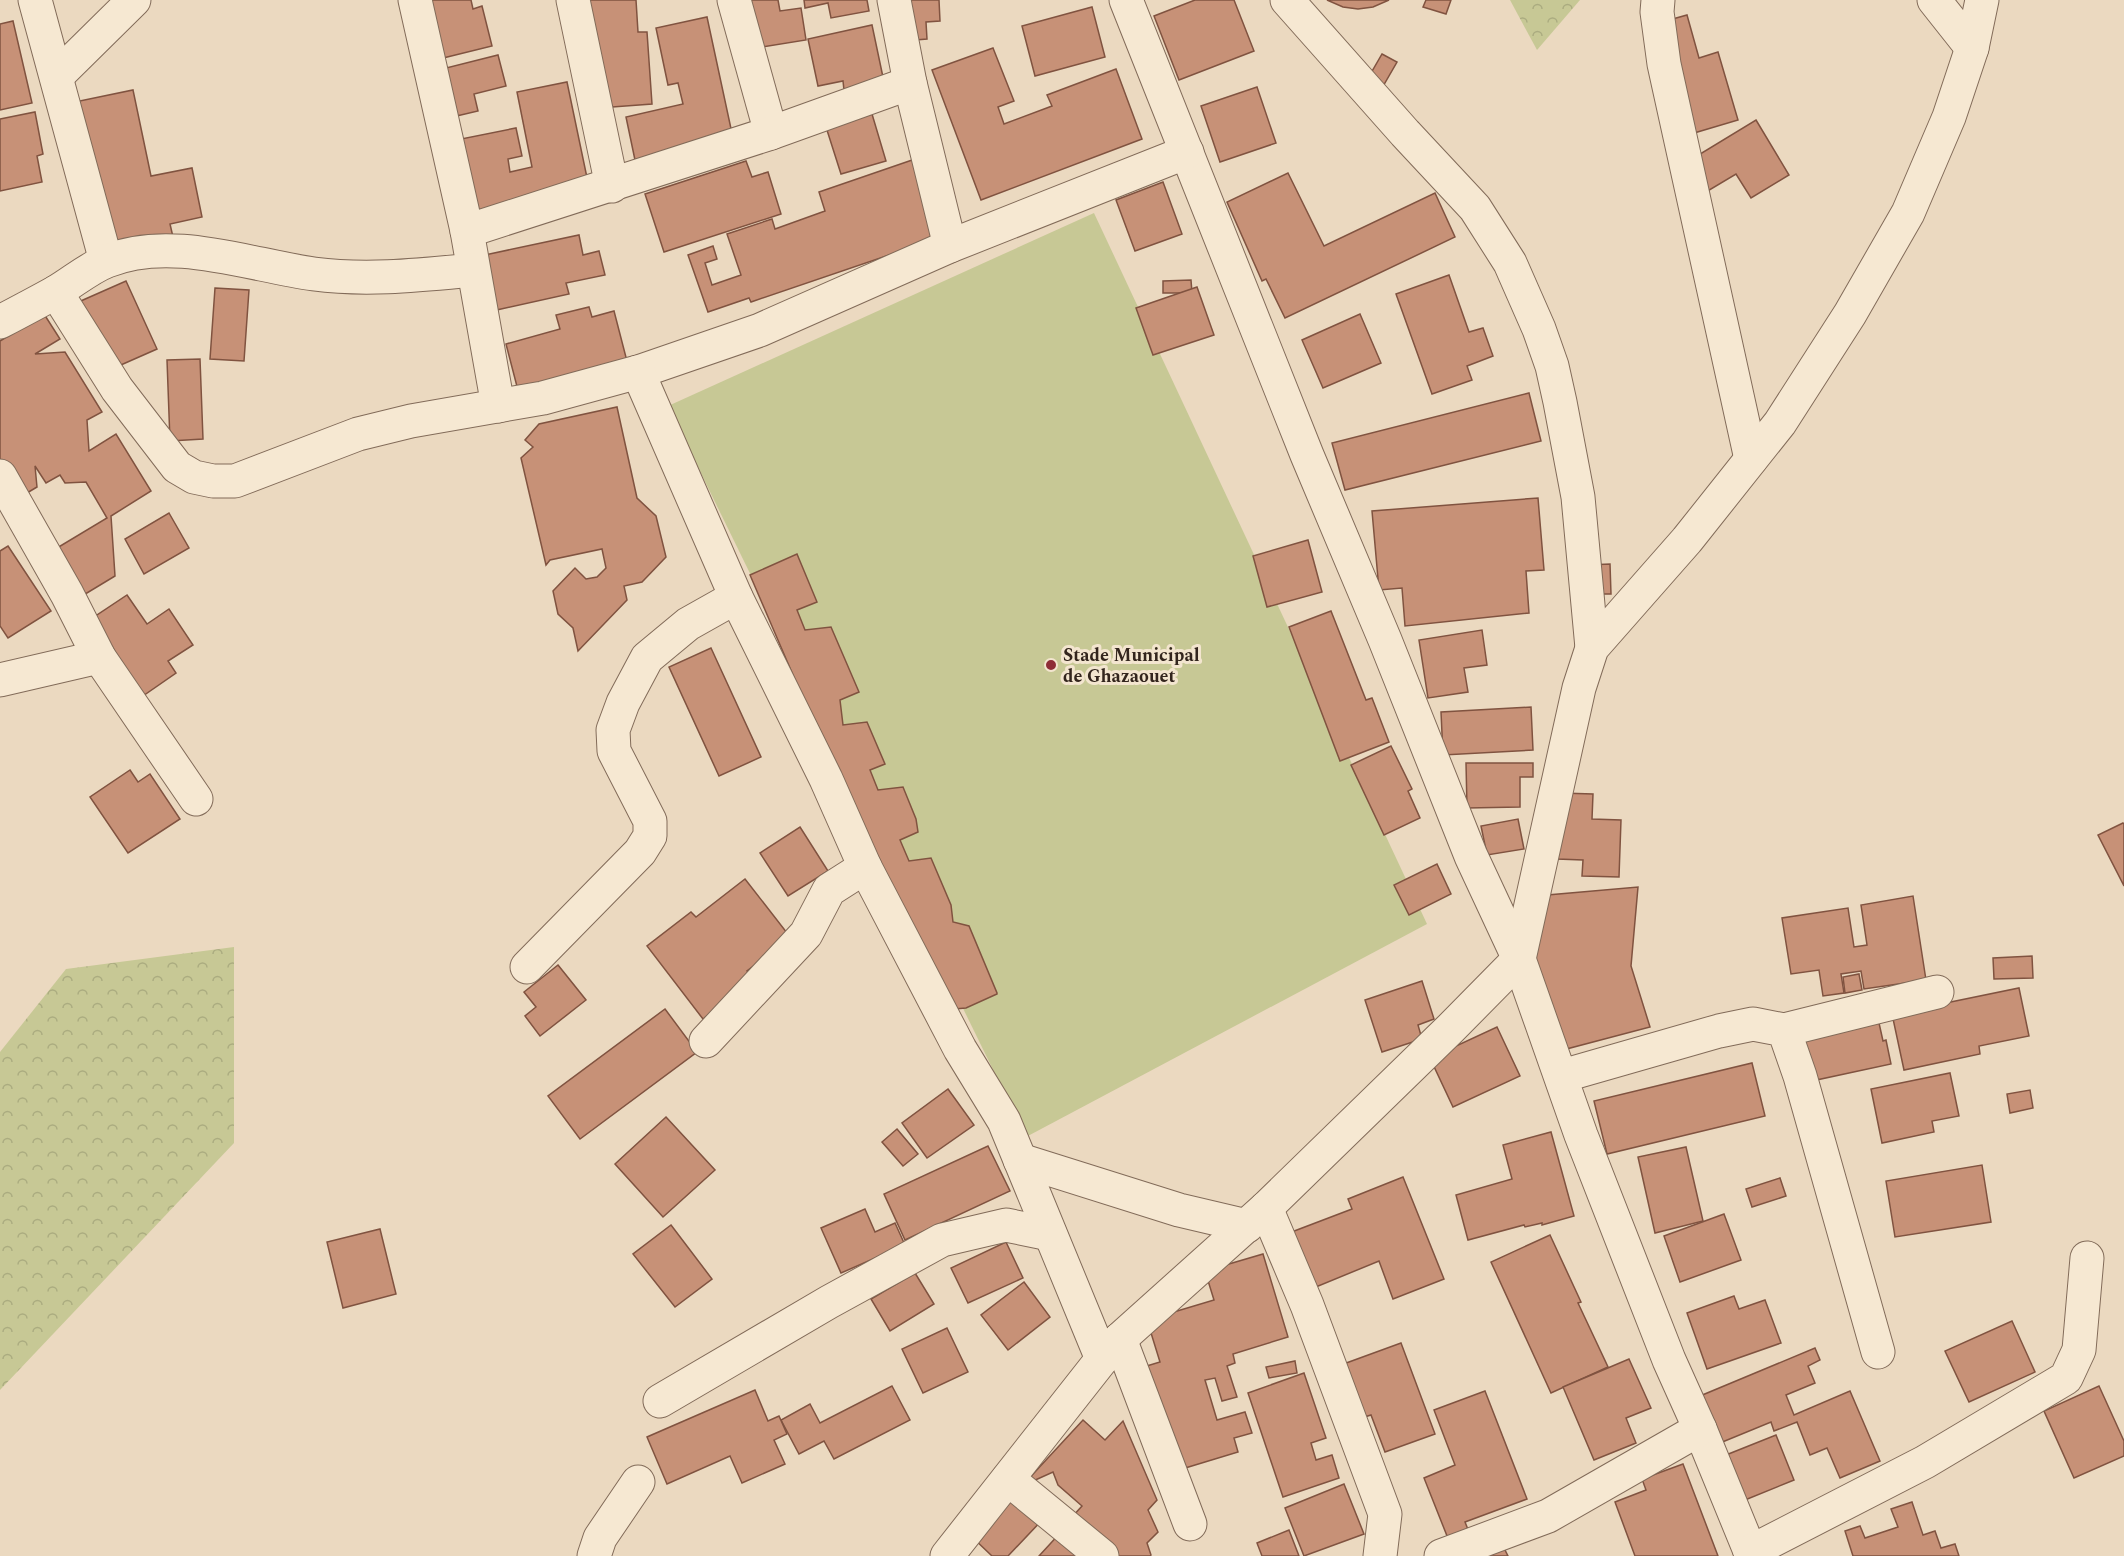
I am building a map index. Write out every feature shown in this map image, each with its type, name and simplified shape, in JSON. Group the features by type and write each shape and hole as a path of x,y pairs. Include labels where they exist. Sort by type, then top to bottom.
{"street":[{"path":"34,0 57,76 106,261"},
{"path":"57,76 134,0"},
{"path":"415,0 467,231 498,406"},
{"path":"573,0 612,186"},
{"path":"734,0 771,133"},
{"path":"894,0 910,83 950,246"},
{"path":"1126,0 1307,454 1385,640 1471,856 1519,959 1581,1134 1669,1360 1751,1554 1925,1462 2066,1378 2079,1350 2087,1258"},
{"path":"956,1552 1008,1479 1111,1349 1256,1217 1519,959 1579,688 1592,648 1578,497 1560,402 1552,366 1539,329 1510,263 1475,208 1287,0"},
{"path":"1658,0 1657,12 1664,64 1751,459"},
{"path":"1934,0 1972,48"},
{"path":"1592,648 1687,540 1780,423 1850,315 1908,213 1949,117 1972,48 1982,0"},
{"path":"467,231 771,133 910,83"},
{"path":"56,292 117,389 177,467 194,477 213,481 235,481 358,434 411,421 543,398 638,372 760,330 950,246 1187,152"},
{"path":"0,322 56,292 106,261 136,253 165,251 210,255 314,274 364,278 473,270"},
{"path":"638,372 736,597 826,779 865,867 960,1049 1004,1121 1050,1234 1111,1349 1190,1524"},
{"path":"0,477 67,594 99,657 196,799"},
{"path":"527,967 640,852 650,836 650,821 614,751 613,730 623,703 647,658 688,624 736,597"},
{"path":"0,680 99,657"},
{"path":"706,1041 806,934 829,890 865,867"},
{"path":"1562,1076 1719,1031 1753,1024 1784,1030 1938,992"},
{"path":"1784,1030 1800,1076 1878,1352"},
{"path":"1020,1160 1179,1210 1256,1217"},
{"path":"1256,1217 1307,1305 1385,1514 1380,1556"},
{"path":"660,1401 829,1302 942,1240 1006,1225 1050,1234"},
{"path":"1441,1556 1548,1516 1700,1429"},
{"path":"1008,1479 1102,1556"},
{"path":"594,1556 600,1538 638,1482"}],"green space":[{"path":"1510,0 1580,0 1537,50"},
{"name":"Stade Municipal de Ghazaouet","path":"1094,213 1427,924 1026,1137 668,406"},
{"path":"234,947 234,1143 0,1390 0,1052 66,969"}],"building":[{"path":"431,0 471,0 473,9 482,6 492,46 435,60"},
{"path":"577,0 636,0 638,32 647,32 652,104 599,108"},
{"path":"736,0 778,0 780,11 801,8 806,40 744,50"},
{"path":"804,0 867,0 869,11 831,18 828,3 805,8"},
{"path":"900,0 939,0 940,21 926,22 927,39 903,41"},
{"path":"1195,0 1234,0 1254,51 1179,80 1154,16"},
{"path":"1327,0 1389,0 1373,7 1358,9 1343,7"},
{"path":"1426,0 1451,0 1446,14 1423,7"},
{"path":"1092,7 1105,57 1035,76 1022,26"},
{"path":"1687,15 1699,58 1718,52 1738,120 1684,136 1651,25"},
{"path":"707,17 733,138 635,160 626,117 683,104 678,83 668,85 656,28"},
{"path":"13,21 32,103 0,110 0,24"},
{"path":"872,25 884,82 844,90 843,81 818,86 808,39"},
{"path":"993,48 1014,101 998,107 1004,124 1052,106 1047,95 1116,69 1142,139 981,200 932,70"},
{"path":"1382,54 1397,62 1382,88 1367,80"},
{"path":"498,55 506,86 474,94 478,111 448,118 446,68"},
{"path":"567,82 590,192 468,229 451,141 516,128 522,156 508,159 510,172 532,167 517,92"},
{"path":"1257,87 1276,143 1220,162 1201,106"},
{"path":"133,90 151,176 192,168 202,217 170,224 173,237 96,253 65,104"},
{"path":"35,112 43,154 37,156 42,182 0,191 0,119"},
{"path":"872,114 886,161 841,174 826,127"},
{"path":"1756,120 1789,175 1751,198 1736,174 1701,195 1682,165"},
{"path":"918,158 945,236 751,302 749,298 708,312 688,255 713,246 717,259 705,263 712,285 741,275 727,234 772,219 775,229 825,211 819,192"},
{"path":"746,161 752,177 768,172 781,214 664,252 645,194"},
{"path":"1288,173 1324,246 1435,193 1455,237 1285,318 1266,279 1262,281 1227,202"},
{"path":"1163,182 1182,234 1135,251 1116,200"},
{"path":"579,235 583,255 599,251 605,275 566,283 569,294 492,311 480,256"},
{"path":"1449,275 1469,332 1483,328 1493,356 1467,366 1472,380 1432,394 1396,294"},
{"path":"1191,280 1192,293 1163,293 1163,281"},
{"path":"126,281 157,349 105,372 74,304"},
{"path":"1197,287 1214,335 1153,355 1136,308"},
{"path":"215,288 249,290 244,361 210,359"},
{"path":"589,307 592,317 614,311 629,369 520,398 506,344 560,329 556,315"},
{"path":"44,314 60,339 35,354 65,352 102,412 87,420 89,451 116,434 151,491 111,516 115,576 82,596 47,554 107,518 86,482 65,483 60,475 46,483 35,466 37,487 17,499 0,472 0,341"},
{"path":"1360,314 1381,363 1323,388 1302,340"},
{"path":"200,359 203,439 170,441 167,360"},
{"path":"1529,393 1541,441 1345,490 1332,443"},
{"path":"617,407 637,498 656,516 666,557 642,582 624,586 627,600 578,651 573,628 558,614 553,591 575,568 586,579 597,577 606,568 602,549 550,560 546,565 521,458 533,447 525,440 539,424"},
{"path":"1538,498 1544,570 1526,571 1529,613 1405,626 1402,588 1379,590 1372,511"},
{"path":"169,513 189,548 144,574 125,539"},
{"path":"1308,540 1322,592 1267,607 1253,556"},
{"path":"8,546 51,611 8,638 0,626 0,551"},
{"path":"797,554 817,602 797,610 805,630 831,627 859,692 840,700 843,725 867,722 885,764 870,770 878,790 903,787 916,819 918,832 900,840 909,861 931,858 951,905 953,922 969,926 997,993 966,1008 942,1010 750,575"},
{"path":"1610,564 1611,594 1588,594 1587,565"},
{"path":"127,595 147,624 169,609 193,645 168,661 176,673 140,698 88,621"},
{"path":"1331,611 1366,700 1372,698 1389,742 1340,761 1289,627"},
{"path":"1482,630 1487,665 1464,668 1468,692 1428,698 1419,640"},
{"path":"711,648 761,757 719,776 669,667"},
{"path":"1531,707 1533,750 1443,755 1441,712"},
{"path":"1391,746 1412,789 1408,791 1420,818 1384,835 1351,765"},
{"path":"1466,763 1533,763 1533,777 1520,777 1520,807 1467,808"},
{"path":"130,770 138,782 150,774 180,819 128,853 90,797"},
{"path":"1560,793 1593,794 1592,819 1621,820 1619,877 1582,876 1583,860 1557,859"},
{"path":"1518,819 1524,849 1487,855 1481,826"},
{"path":"2124,824 2124,886 2098,835"},
{"path":"800,827 828,871 788,896 760,853"},
{"path":"1437,864 1451,894 1409,915 1394,885"},
{"path":"745,879 791,938 747,971 754,980 703,1019 647,946 691,912 696,917"},
{"path":"1638,887 1631,966 1650,1027 1555,1052 1529,982 1536,896"},
{"path":"1913,896 1926,980 1864,989 1861,971 1841,974 1844,993 1823,996 1819,970 1791,974 1782,918 1848,908 1854,947 1867,945 1861,905"},
{"path":"2032,956 2033,978 1994,979 1993,958"},
{"path":"558,965 586,1000 540,1036 525,1016 536,1007 524,992"},
{"path":"1859,974 1862,990 1845,993 1843,977"},
{"path":"1422,981 1434,1019 1418,1025 1422,1039 1382,1052 1365,1000"},
{"path":"2019,988 2029,1036 1979,1046 1980,1054 1904,1070 1892,1014"},
{"path":"665,1009 697,1052 580,1139 548,1096"},
{"path":"1879,1023 1883,1041 1886,1040 1891,1064 1807,1082 1798,1041"},
{"path":"1497,1027 1520,1076 1453,1107 1430,1058"},
{"path":"1752,1063 1765,1116 1607,1154 1594,1101"},
{"path":"1950,1073 1959,1116 1932,1121 1934,1132 1882,1143 1871,1089"},
{"path":"948,1089 974,1125 927,1158 902,1123"},
{"path":"2030,1090 2033,1108 2010,1113 2007,1094"},
{"path":"666,1117 715,1170 663,1217 615,1164"},
{"path":"897,1129 918,1154 903,1166 882,1142"},
{"path":"1551,1132 1574,1216 1542,1225 1542,1223 1525,1227 1524,1225 1468,1240 1456,1195 1512,1179 1503,1145"},
{"path":"988,1146 1010,1191 905,1240 884,1194"},
{"path":"1686,1147 1703,1221 1655,1233 1638,1157"},
{"path":"1982,1165 1991,1222 1895,1237 1886,1181"},
{"path":"1403,1177 1444,1279 1393,1299 1379,1261 1311,1289 1289,1233 1352,1209 1348,1199"},
{"path":"1780,1178 1786,1196 1752,1207 1746,1189"},
{"path":"865,1209 875,1232 895,1223 905,1245 841,1273 821,1228"},
{"path":"1724,1214 1741,1260 1680,1282 1664,1236"},
{"path":"671,1225 712,1279 675,1307 633,1254"},
{"path":"380,1229 396,1294 343,1308 327,1242"},
{"path":"1550,1235 1608,1367 1551,1393 1491,1262"},
{"path":"1006,1242 1023,1278 968,1303 951,1268"},
{"path":"1263,1254 1288,1337 1233,1354 1235,1363 1227,1366 1237,1397 1222,1401 1215,1378 1205,1380 1217,1420 1245,1412 1252,1433 1234,1438 1238,1452 1172,1472 1140,1368 1160,1362 1147,1320 1214,1300 1205,1271"},
{"path":"915,1273 934,1304 890,1331 871,1299"},
{"path":"1024,1282 1050,1317 1008,1350 981,1315"},
{"path":"1734,1296 1739,1309 1765,1300 1781,1343 1707,1369 1687,1313"},
{"path":"2012,1321 2035,1372 1969,1402 1945,1351"},
{"path":"947,1328 968,1372 923,1393 902,1349"},
{"path":"1401,1343 1435,1434 1385,1452 1371,1415 1358,1419 1338,1366"},
{"path":"1815,1348 1820,1360 1808,1366 1815,1383 1786,1395 1794,1415 1850,1391 1880,1461 1840,1478 1827,1448 1810,1455 1797,1422 1774,1431 1771,1422 1720,1443 1700,1396"},
{"path":"1629,1359 1651,1408 1626,1418 1636,1443 1594,1460 1563,1387"},
{"path":"1295,1361 1297,1373 1269,1378 1266,1367"},
{"path":"1304,1373 1326,1438 1311,1443 1316,1460 1332,1455 1339,1478 1283,1497 1248,1393"},
{"path":"892,1386 910,1420 834,1459 824,1441 799,1454 781,1420 810,1404 820,1423"},
{"path":"2099,1386 2124,1441 2124,1456 2074,1478 2044,1411"},
{"path":"755,1390 768,1421 779,1416 787,1434 774,1440 785,1464 742,1483 730,1456 667,1484 647,1437"},
{"path":"1485,1391 1527,1499 1465,1522 1473,1542 1453,1551 1424,1478 1455,1465 1434,1410"},
{"path":"1083,1420 1105,1440 1123,1421 1157,1500 1148,1510 1158,1532 1147,1543 1150,1556 1114,1556 1072,1517 1082,1506 1058,1485 1053,1472 1022,1486"},
{"path":"1776,1435 1794,1480 1745,1500 1726,1455"},
{"path":"1683,1464 1718,1556 1635,1556 1615,1502 1646,1490 1642,1479"},
{"path":"1344,1484 1364,1534 1304,1556 1285,1508"},
{"path":"1013,1487 1045,1517 1008,1556 992,1556 970,1535"},
{"path":"1912,1502 1923,1535 1935,1531 1941,1548 1955,1544 1959,1556 1853,1556 1845,1531 1860,1526 1865,1538 1898,1527 1891,1509"},
{"path":"1289,1530 1299,1556 1262,1556 1257,1543"},
{"path":"1061,1532 1087,1556 1039,1556"},
{"path":"1503,1546 1508,1556 1481,1556"}],"place":[{"name":"Stade Municipal de Ghazaouet","path":"1051,665"}]}
